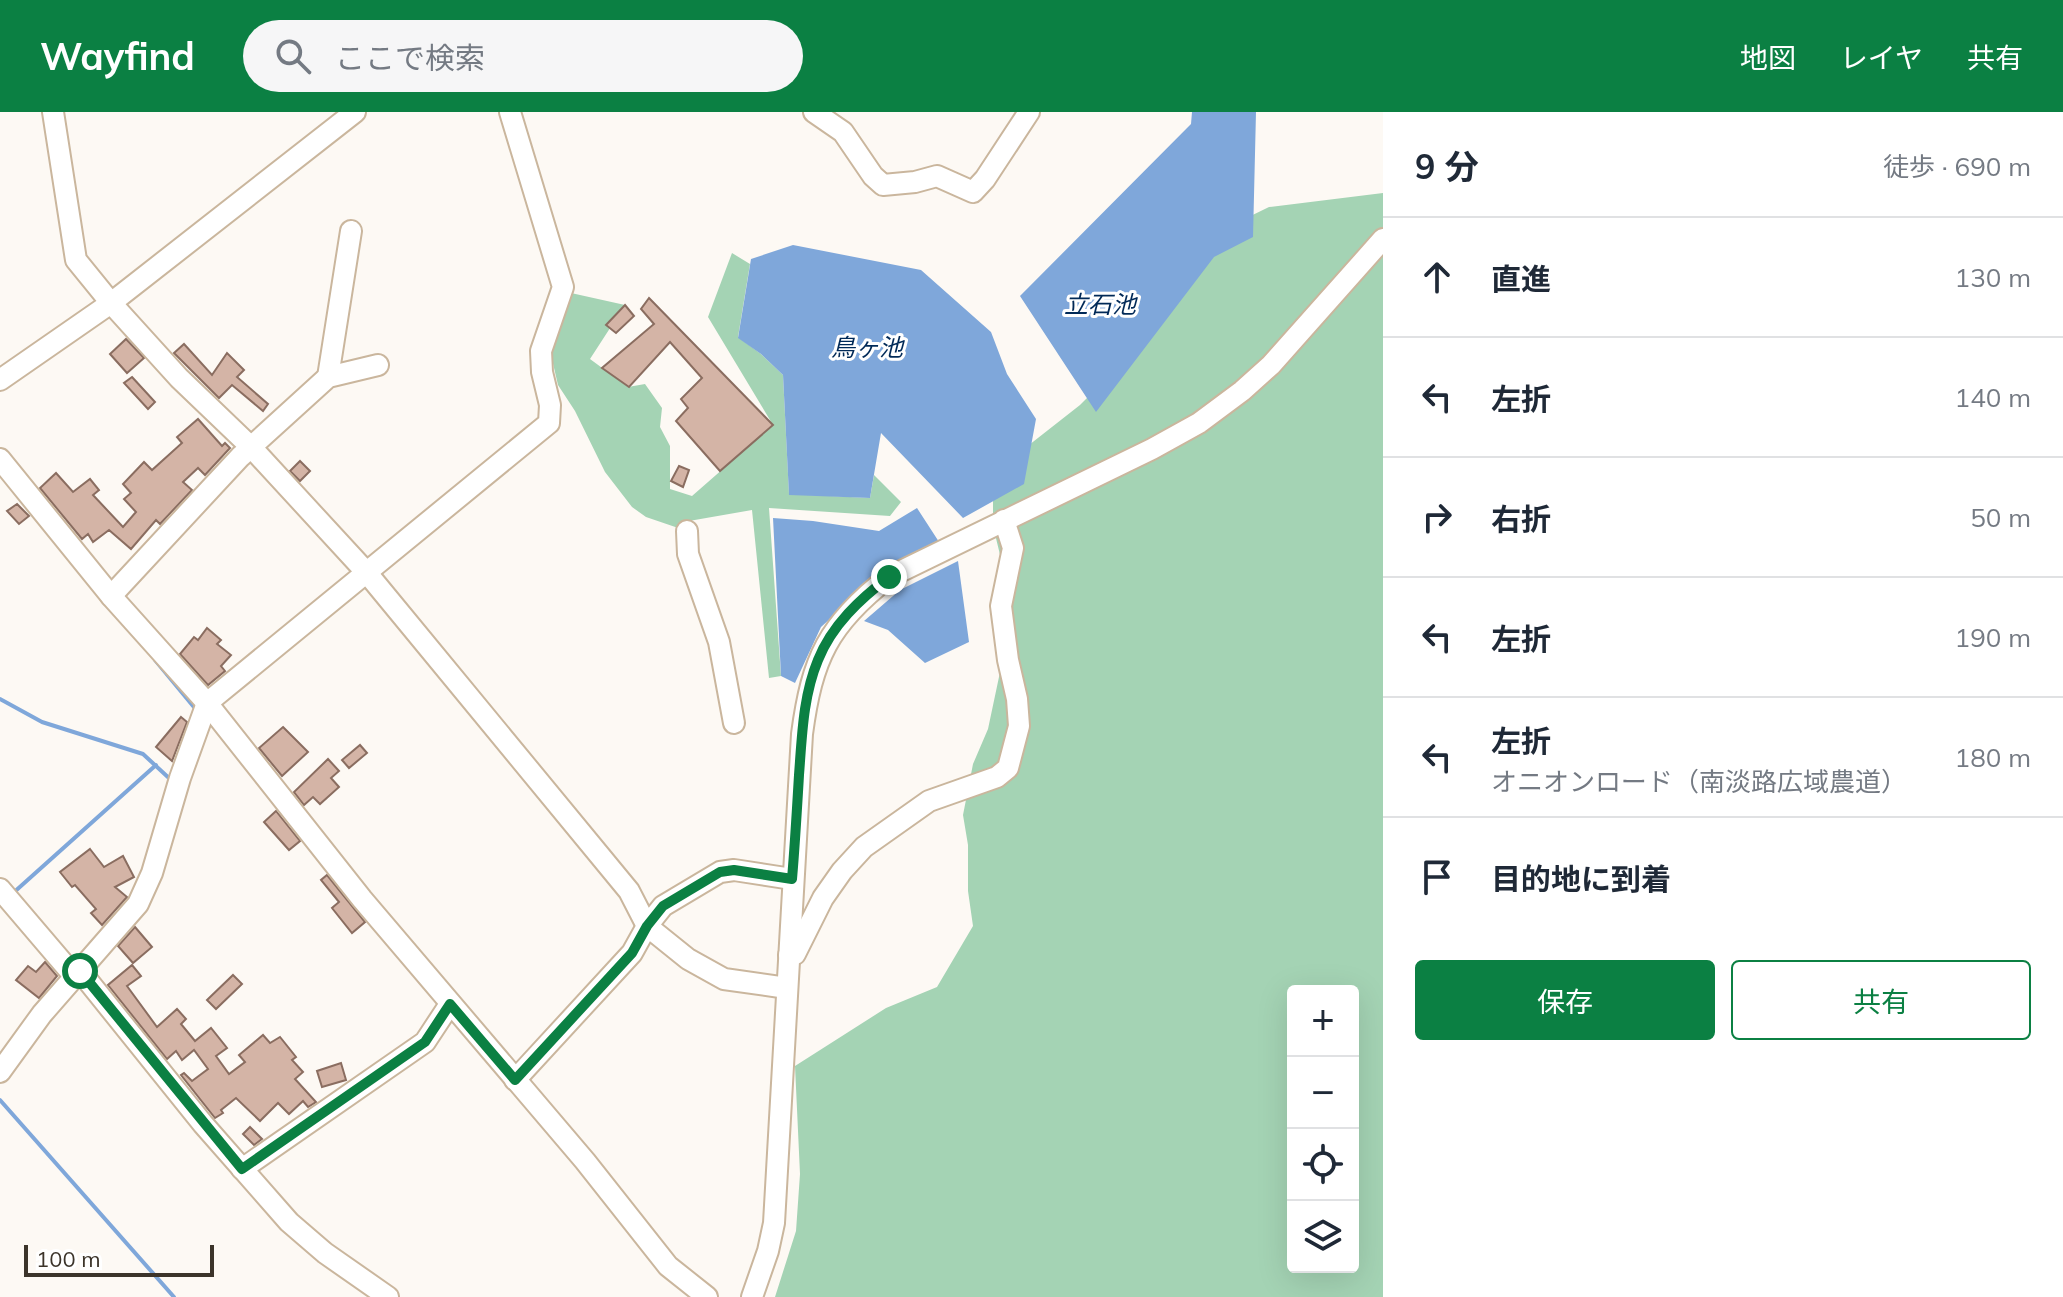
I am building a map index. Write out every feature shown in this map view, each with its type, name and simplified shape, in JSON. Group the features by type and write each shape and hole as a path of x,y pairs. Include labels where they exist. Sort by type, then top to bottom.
{"street":[{"path":"53,112 76,260 111,303 202,403 251,447 367,573 629,891 647,926 688,959 724,979 787,988"},
{"path":"0,380 111,303 355,112"},
{"path":"0,1072 42,1014 138,904 152,873 180,778 207,703 549,423 550,405 542,372 541,351 563,287 510,112"},
{"path":"814,112 843,132 873,176 883,185 937,176 973,192 1029,112"},
{"path":"328,377 351,231"},
{"path":"752,1297 774,1223 802,734 807,691 818,658 860,599 889,577 1199,423 1271,365 1383,239"},
{"path":"111,596 251,447 328,377 378,365"},
{"path":"0,459 111,596 207,703 362,899 585,1161 668,1266 707,1297"},
{"path":"789,955 795,954 801,946 823,898 864,847 929,801 997,777 1008,768 1019,726 1001,606 1013,548 1004,520"},
{"path":"687,531 688,554 719,642 734,723"},
{"path":"515,1080 632,953 663,906 720,872 734,870 792,879"},
{"path":"0,889 78,974 289,1222 325,1253 388,1297"},
{"path":"242,1169 425,1042 450,1004"}],"green space":[{"path":"1383,193 1383,1297 775,1297 796,1231 800,1174 795,1066 886,1008 937,987 973,926 963,815 973,764 988,729 1003,658 1003,567 993,526 993,501 1029,445 1080,405 1126,359 1228,227 1269,207"},
{"path":"732,253 750,264 738,337 783,375 789,494 870,498 874,475 901,502 890,516 769,508 781,676 769,678 752,510 689,521 687,531 646,517 632,507 605,472 575,411 558,385 551,355 571,293 625,305 590,359 628,387 645,384 662,408 660,427 670,446 670,489 692,496 773,425 708,317"}],"water":[{"name":"立石池","path":"1192,112 1256,112 1253,237 1214,257 1096,412 1020,296 1191,124"},
{"name":"鳥ヶ池","path":"793,245 921,270 991,332 1007,374 1036,419 1024,484 963,518 881,433 870,498 789,495 783,375 738,338 751,259"},
{"path":"917,508 941,545 885,569 821,627 795,683 781,676 773,518 879,531"},
{"path":"958,561 969,642 925,663 888,630 864,621 900,590"}],"building":[{"path":"649,298 773,425 720,471 676,421 688,408 681,399 702,378 670,342 629,387 602,368 654,324 641,309"},
{"path":"625,305 634,316 616,333 606,325"},
{"path":"126,339 144,358 127,373 110,354"},
{"path":"184,344 212,375 227,353 244,370 237,377 268,404 263,411 232,385 219,398 174,353"},
{"path":"132,377 155,402 148,409 124,383"},
{"path":"198,419 222,446 225,443 230,448 205,475 198,468 183,482 192,490 160,524 156,520 131,549 109,530 93,542 88,534 82,539 40,488 56,473 73,492 90,479 99,490 93,495 123,527 136,512 124,499 131,493 123,484 144,462 152,470 182,443 177,437"},
{"path":"300,461 310,471 300,481 290,471"},
{"path":"679,466 689,470 683,487 671,481"},
{"path":"17,504 29,516 19,524 7,511"},
{"path":"207,628 221,640 217,644 231,655 221,666 225,671 208,685 180,654 194,637 198,640"},
{"path":"181,717 187,722 172,761 156,747"},
{"path":"283,727 308,752 282,776 259,748"},
{"path":"360,745 367,753 349,768 342,760"},
{"path":"328,759 339,771 331,778 339,787 320,804 313,797 304,805 294,792"},
{"path":"276,811 300,841 289,850 264,822"},
{"path":"90,849 104,867 123,856 134,877 115,887 127,897 102,925 91,913 96,909 60,872"},
{"path":"327,875 365,922 352,933 332,908 339,902 321,880"},
{"path":"135,927 152,947 133,963 118,946"},
{"path":"45,962 57,976 39,998 16,980 28,966 36,972"},
{"path":"132,965 141,976 127,986 157,1027 177,1009 186,1019 181,1024 195,1041 211,1028 227,1048 216,1056 229,1074 245,1062 239,1055 263,1035 270,1043 280,1037 296,1057 292,1060 303,1072 295,1079 316,1102 308,1107 303,1101 289,1114 278,1103 260,1121 236,1098 215,1118 181,1075 184,1073 192,1081 208,1069 194,1050 182,1060 176,1051 167,1059 108,985"},
{"path":"233,975 242,984 216,1009 207,1000"},
{"path":"341,1063 346,1080 322,1087 317,1071"},
{"path":"250,1127 262,1139 254,1145 243,1134"}],"waterway":[{"path":"155,660 198,712"},
{"path":"0,699 42,722 143,754 170,779"},
{"path":"12,894 156,765"},
{"path":"0,1100 174,1297"}],"route":[{"path":"80,971 242,1169 425,1042 450,1004 515,1080 632,953 663,906 720,872 734,870 792,879 807,691 818,658 836,629 860,599 889,577"}]}
